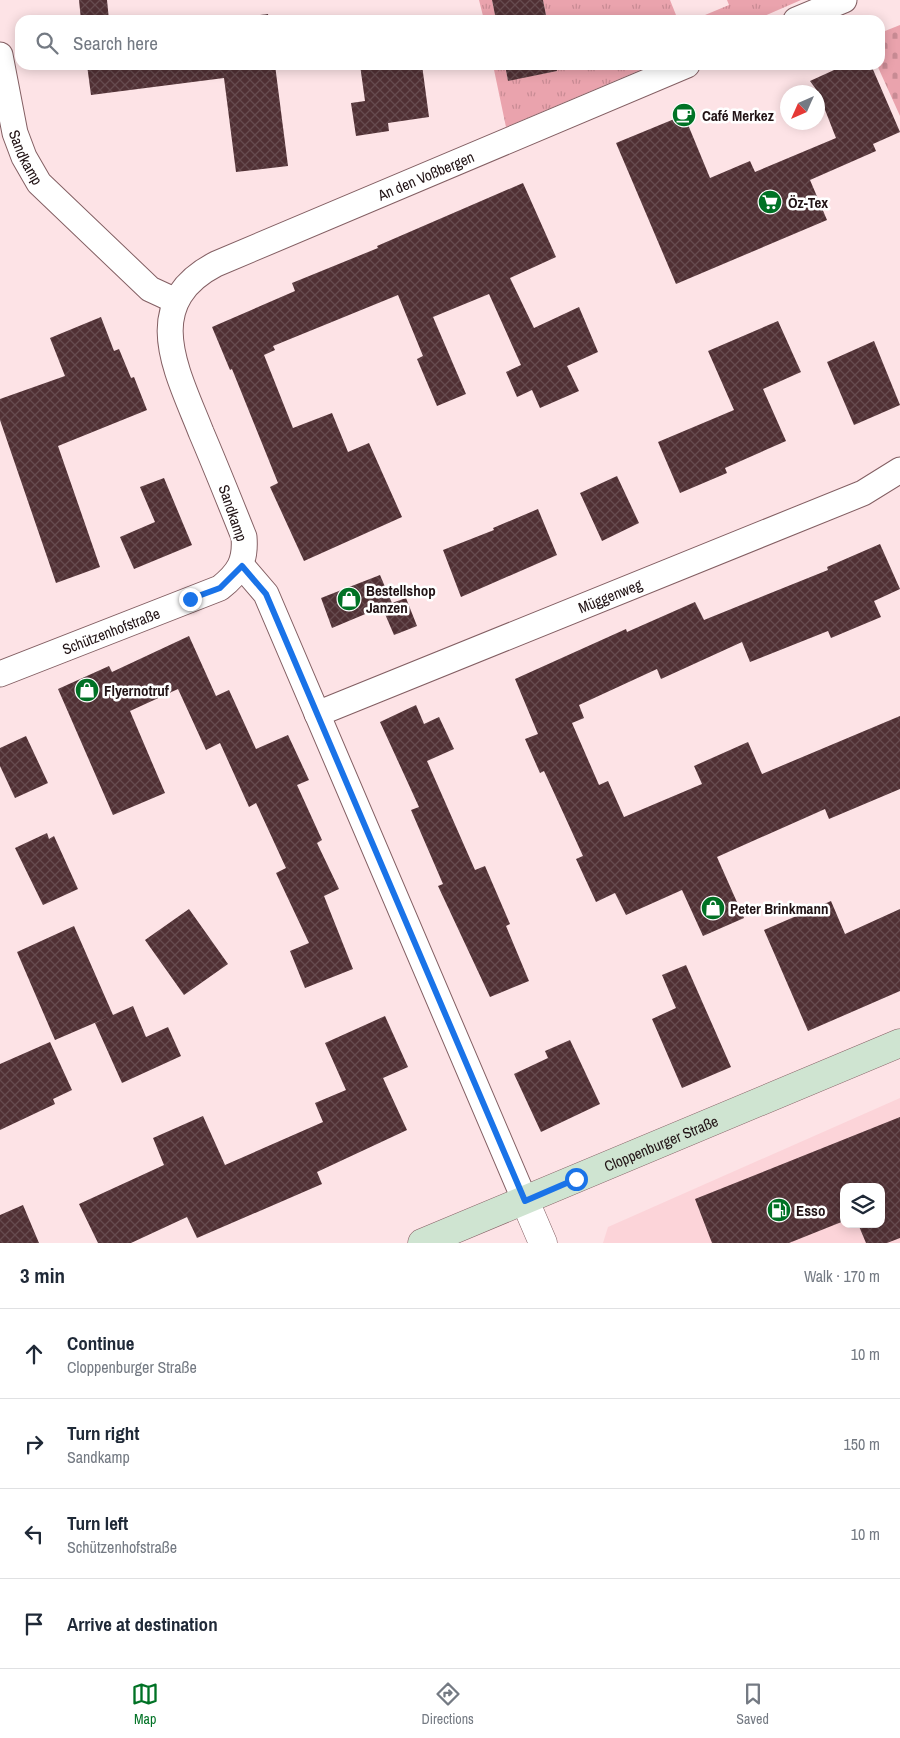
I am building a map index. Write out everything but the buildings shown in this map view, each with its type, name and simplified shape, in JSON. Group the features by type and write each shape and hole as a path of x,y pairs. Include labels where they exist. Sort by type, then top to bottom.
{"main road":[{"name":"Cloppenburger Straße","path":"422,1243 900,1043"}],"street":[{"path":"808,15 844,0"},
{"name":"Sandkamp","path":"0,55 16,133 24,157 39,183 150,289 176,301 171,318 171,354 244,537 245,552 242,566"},
{"name":"An den Voßbergen","path":"176,301 191,280 216,264 675,70"},
{"name":"Müggenweg","path":"317,714 863,493 900,470"},
{"path":"242,566 266,594 543,1243"},
{"name":"Schützenhofstraße","path":"0,674 220,588 242,566"}],"shaded area":[{"path":"900,1098 900,1243 603,1243 608,1227"}],"green space":[{"path":"479,0 492,0 495,15 483,15"},
{"path":"543,0 670,0 676,15 546,15"},
{"path":"727,0 801,0 766,15 705,15 729,5"},
{"path":"900,25 900,116 879,70 885,70 885,31"},
{"path":"494,70 506,70 508,80 557,70 640,70 506,127"}],"place":[{"name":"Café Merkez","path":"684,115"},
{"name":"Öz-Tex","path":"770,202"},
{"name":"Bestellshop Janzen","path":"349,599"},
{"name":"Flyernotruf","path":"87,690"},
{"name":"Peter Brinkmann","path":"713,908"},
{"name":"Esso","path":"779,1210"}],"route":[{"path":"190,599 220,588 242,566 266,594 525,1201 576,1179"}]}
